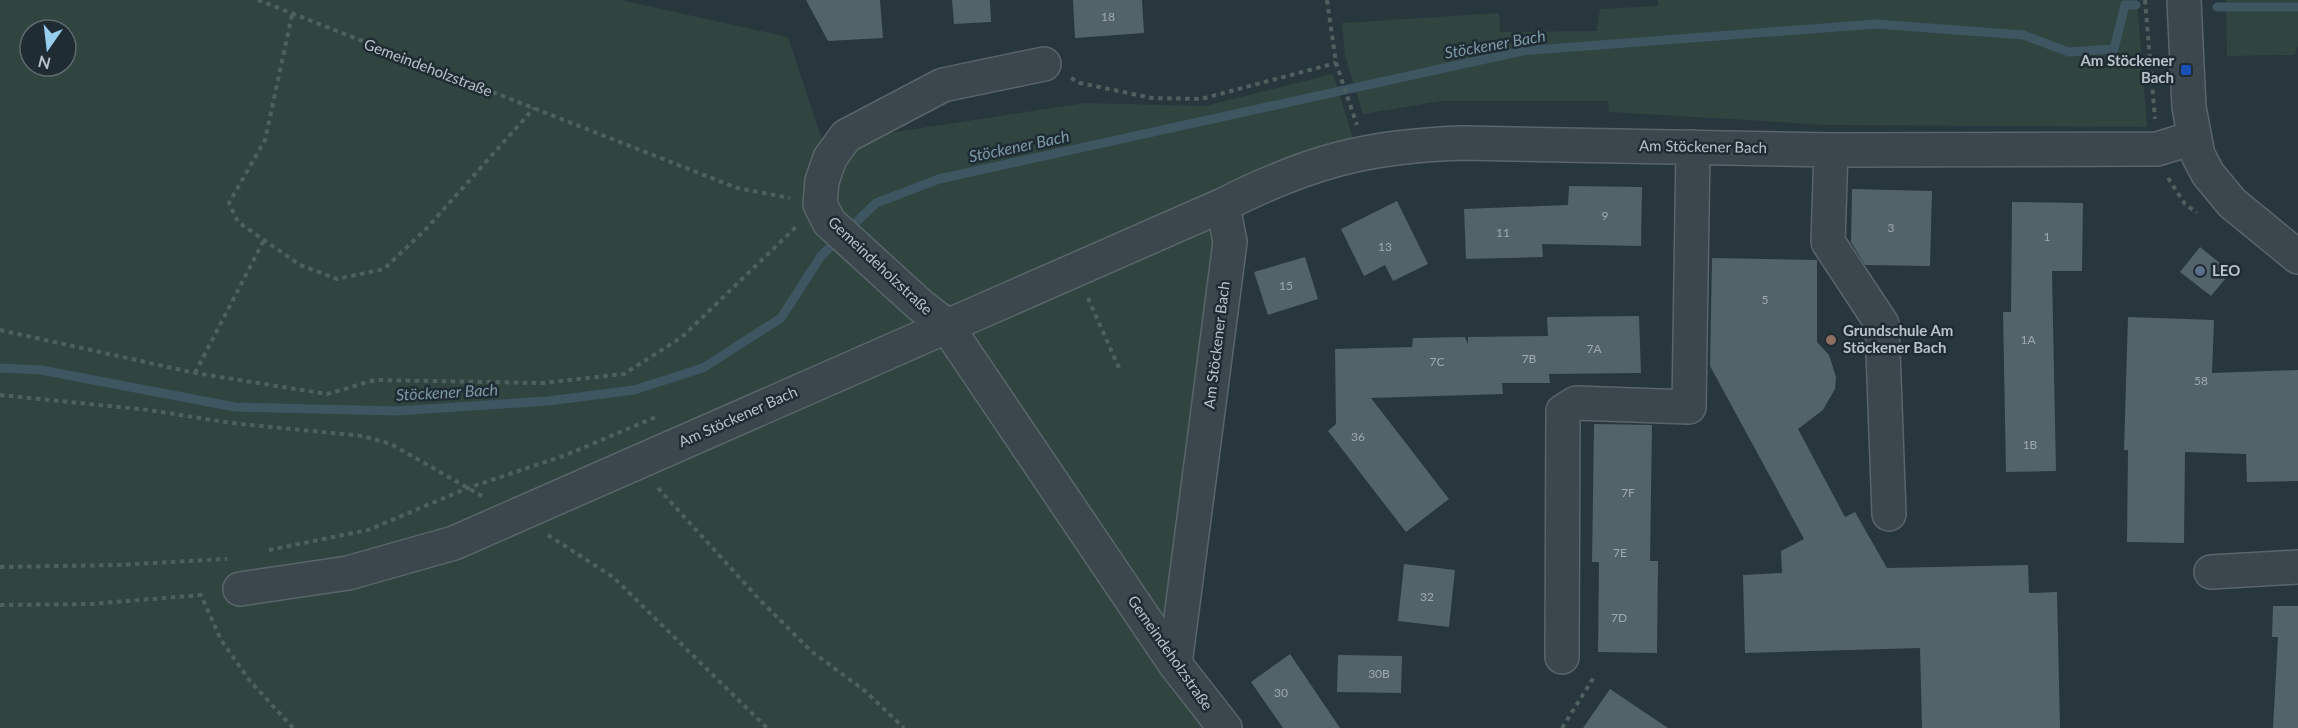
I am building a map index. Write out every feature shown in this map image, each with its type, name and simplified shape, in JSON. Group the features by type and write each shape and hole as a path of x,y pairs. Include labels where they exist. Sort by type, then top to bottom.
{"street":[{"path":"2184,0 2186,70 2193,138 2208,174 2232,203 2298,257"},
{"path":"820,204 822,181 830,158 846,136 942,85 1044,64"},
{"name":"Am Stöckener Bach","path":"240,589 348,573 454,543 1306,167 1365,151 1408,144 1462,143 1831,150 2157,149 2193,138"},
{"path":"1562,657 1563,411 1576,403 1689,407 1693,147"},
{"path":"1831,150 1828,242 1882,324 1889,514"},
{"name":"Gemeindeholzstraße","path":"820,204 829,222 920,305 946,325 1175,664 1225,728"},
{"name":"Am Stöckener Bach","path":"1175,664 1230,242 1223,205"},
{"path":"2211,572 2298,567"}],"path":[{"name":"Gemeindeholzstraße","path":"258,0 737,188 820,204"},
{"path":"1327,0 1336,63 1341,72 1356,122"},
{"path":"292,15 265,140 229,203 238,222 300,265 337,279 384,269 426,229 534,108"},
{"path":"1044,64 1080,82 1152,98 1201,99 1336,63"},
{"path":"1349,131 1358,128"},
{"path":"0,330 195,373 327,394 375,380 543,383 624,374 682,337 820,204"},
{"path":"195,373 264,240"},
{"path":"1076,269 1119,369"},
{"path":"0,395 149,410 231,423 363,436 392,444 517,515 613,577 767,728"},
{"path":"263,552 368,530 468,488 566,455 662,414"},
{"path":"566,455 576,457"},
{"path":"625,467 651,482 759,599 812,651 865,691 904,728"},
{"path":"0,567 118,565 228,559"},
{"path":"0,605 90,604 201,595 221,640 250,681 293,728"},
{"path":"1562,728 1594,677"}],"green space":[{"path":"0,0 621,0 788,37 823,143 1085,103 1205,106 1333,74 1353,138 1222,232 1170,678 1211,728 0,728"},
{"path":"1658,0 2137,0 2147,127 1829,125 1609,112 1608,101 1441,101 1363,114 1345,56 1342,23 1499,13 1500,32 1597,31 1600,9 1658,6"},
{"path":"2226,0 2298,0 2298,46 2294,55 2227,56"}],"building":[{"path":"806,0 880,0 883,38 828,41"},
{"path":"952,0 990,0 991,22 954,24"},
{"path":"1073,0 1142,0 1144,33 1075,38"},
{"path":"1569,186 1642,187 1641,246 1542,244 1543,257 1466,259 1464,209 1568,205"},
{"path":"1852,189 1932,191 1930,266 1865,265 1851,242"},
{"path":"1397,201 1428,264 1393,281 1385,265 1364,276 1341,229"},
{"path":"2012,202 2083,203 2082,271 2052,271 2056,471 2006,472 2003,312 2011,312"},
{"path":"2200,247 2231,272 2211,296 2180,272"},
{"path":"1305,257 1318,299 1268,315 1254,272"},
{"path":"1712,258 1817,260 1817,342 1829,355 1836,377 1835,389 1823,410 1798,429 1845,517 1855,512 1887,568 2028,565 2029,593 2057,592 2060,728 1922,728 1920,648 1745,653 1743,575 1782,573 1781,551 1804,539 1710,366"},
{"path":"1639,316 1641,373 1549,374 1550,383 1502,383 1503,394 1371,398 1449,499 1406,532 1328,431 1336,424 1335,349 1412,347 1413,338 1465,337 1468,344 1468,337 1548,336 1547,317"},
{"path":"2128,317 2214,320 2212,373 2298,370 2298,481 2247,482 2246,454 2185,452 2184,543 2127,542 2128,450 2124,450"},
{"path":"1594,424 1652,425 1650,561 1658,561 1657,653 1598,652 1599,562 1592,562"},
{"path":"1404,564 1455,570 1449,627 1398,621"},
{"path":"2273,606 2298,606 2298,728 2273,728 2278,637 2272,637"},
{"path":"1290,654 1340,728 1283,728 1251,682"},
{"path":"1338,655 1402,656 1401,693 1337,692"},
{"path":"1610,689 1668,728 1583,728"}],"waterway":[{"name":"Stöckener Bach","path":"847,231 876,203 939,179 1522,51 1876,24 2023,35 2069,52 2114,49 2125,5 2136,5"},
{"name":"Stöckener Bach","path":"2217,7 2298,7"},
{"name":"Stöckener Bach","path":"0,368 41,370 235,407 396,411 548,401 634,390 703,368 781,318 821,256 840,238"}],"place":[{"name":"Am Stöckener Bach","path":"2186,70"},
{"name":"LEO","path":"2200,271"},
{"name":"Grundschule Am Stöckener Bach","path":"1831,340"}]}
